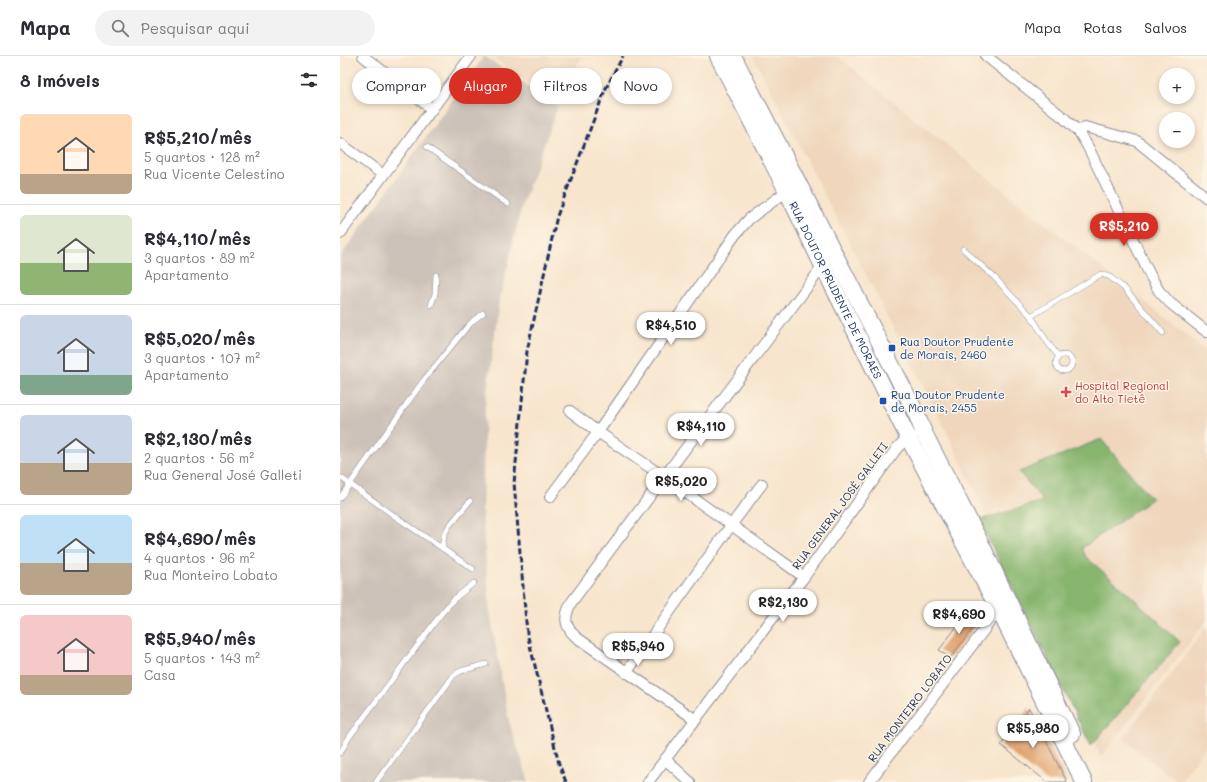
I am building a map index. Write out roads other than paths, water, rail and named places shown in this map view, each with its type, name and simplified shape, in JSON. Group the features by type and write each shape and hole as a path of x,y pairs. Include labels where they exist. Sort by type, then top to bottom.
{"highway":[{"name":"RUA DOUTOR PRUDENTE DE MORAES","path":"718,56 787,191 908,437 999,610 1078,779"},
{"name":"RUA DOUTOR PRUDENTE DE MORAES","path":"733,56 916,413 924,433 980,542 1096,782"}],"street":[{"path":"363,56 432,110"},
{"path":"340,234 471,56"},
{"path":"986,56 1064,118 1079,132 1088,147 1159,291 1170,303 1207,332"},
{"path":"1079,132 1084,127 1137,141 1207,198"},
{"path":"340,143 383,175"},
{"path":"550,497 598,432 736,235 749,219 787,191"},
{"path":"696,720 576,637 567,626 567,612 571,603 664,477 823,266"},
{"path":"570,411 598,432 732,524 804,577"},
{"path":"908,437 924,433"},
{"name":"RUA GENERAL JOSÉ GALLETI","path":"648,782 804,577 897,448 908,437"},
{"path":"626,673 762,484"},
{"name":"RUA MONTEIRO LOBATO","path":"870,782 999,610"},
{"path":"665,759 690,782"}],"lane":[{"path":"427,147 508,204"},
{"path":"963,249 995,278 1032,316 1048,343 1059,357"},
{"path":"1032,316 1101,274 1110,277 1124,288 1163,333"},
{"path":"431,305 435,294 436,276"},
{"path":"340,498 423,381 467,327 483,313"},
{"path":"340,477 473,569"},
{"path":"442,548 444,536 449,526 470,501"},
{"path":"340,753 350,736 441,614 453,600 474,583"},
{"path":"376,782 454,675 461,671 486,664"}],"railway":[{"path":"566,782 559,764 527,633 514,483 527,351 557,216 605,90 623,56"}],"place":[{"name":"Rua Doutor Prudente de Morais, 2460","path":"892,348"},
{"name":"Hospital Regional do Alto Tietê","path":"1066,392"},
{"name":"Rua Doutor Prudente de Morais, 2455","path":"883,401"}]}
